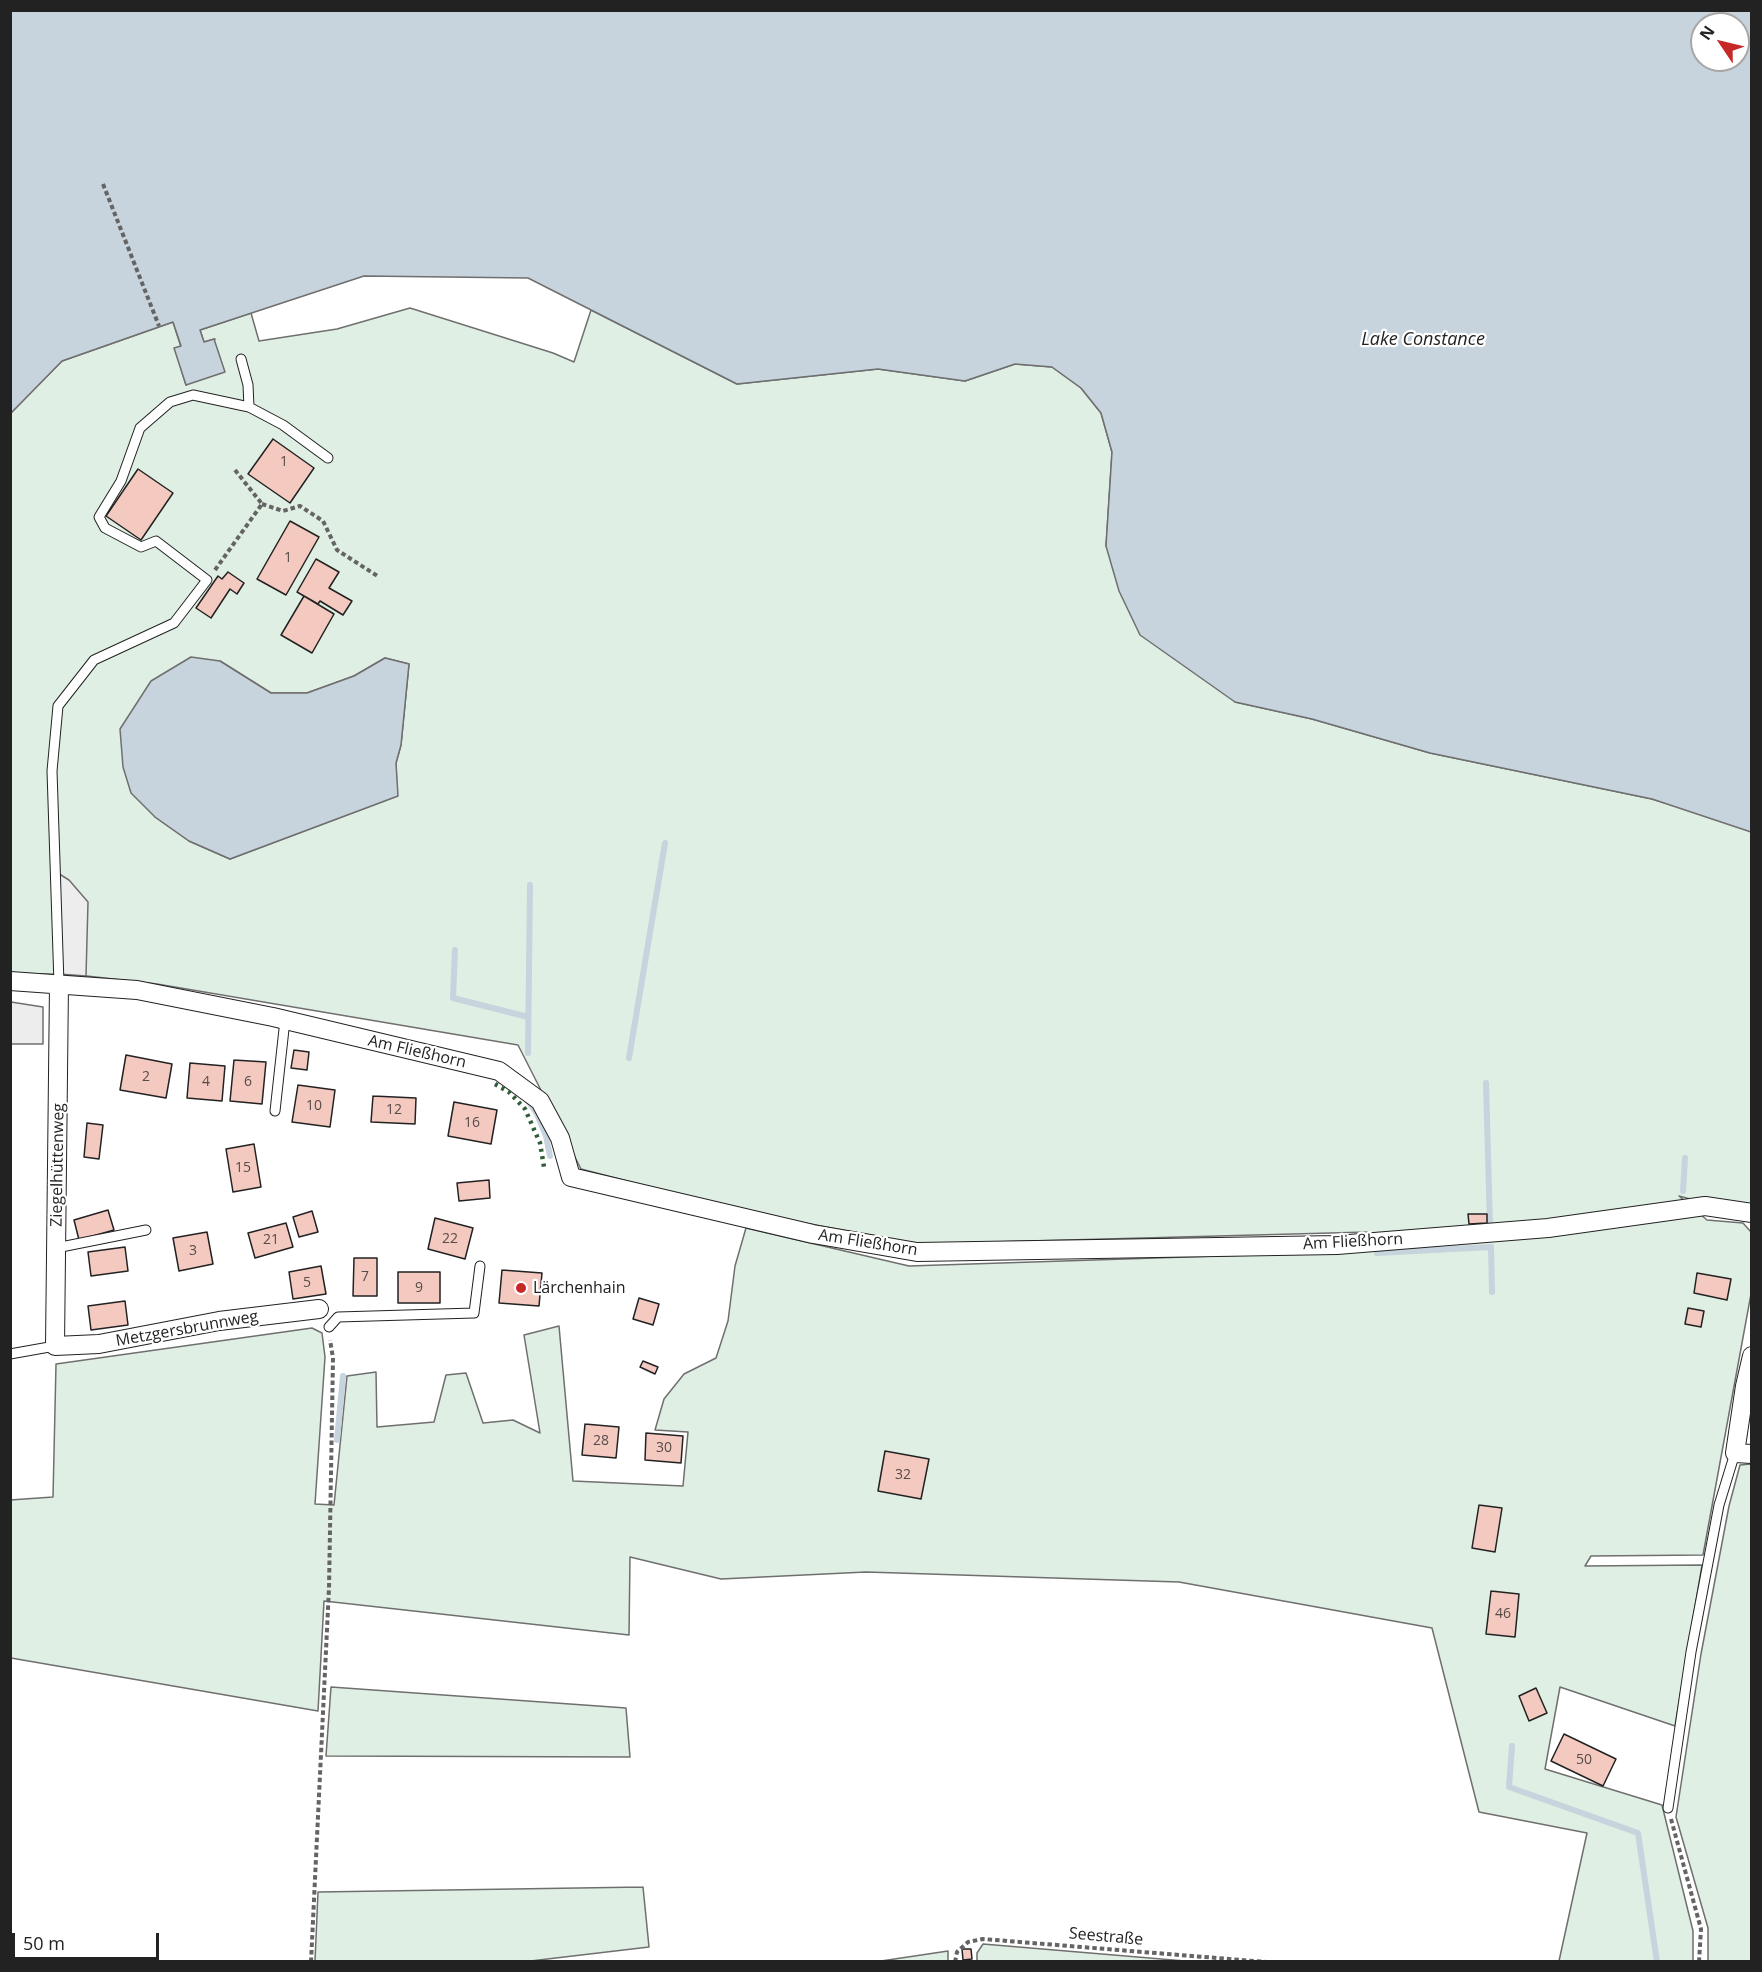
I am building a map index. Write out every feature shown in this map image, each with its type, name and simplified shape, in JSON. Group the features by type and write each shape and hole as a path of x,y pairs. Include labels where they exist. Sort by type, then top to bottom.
{"street":[{"name":"Am Fließhorn","path":"10,981 137,990 285,1020 499,1071 540,1101 560,1138 571,1177 766,1224 917,1252 1337,1245 1548,1228 1705,1206 1752,1214"},
{"name":"Ziegelhüttenweg","path":"56,1346 59,984"},
{"name":"Metzgersbrunnweg","path":"56,1346 99,1344 219,1321 319,1309"},
{"path":"1743,1454 1745,1386 1752,1356"}],"lane":[{"path":"241,359 248,385 249,407"},
{"path":"59,984 52,771 58,706 94,660 174,622 207,580 156,541 141,547 105,528 99,517 121,481 140,428 171,402 193,395 249,407 283,425 328,458"},
{"path":"275,1111 285,1020"},
{"path":"57,1248 146,1230"},
{"path":"329,1328 338,1317 474,1313 480,1266"},
{"path":"10,1354 56,1346"},
{"path":"1668,1808 1691,1652 1719,1505 1743,1454"}],"path":[{"path":"103,183 159,326"},
{"path":"235,470 262,504 283,511 300,506 323,521 337,550 379,577"},
{"path":"207,580 262,504"},
{"path":"311,1962 329,1588 333,1358 329,1328"},
{"path":"1668,1808 1701,1929 1699,1962"},
{"name":"Seestraße","path":"955,1962 957,1952 968,1942 983,1939 1266,1962"}],"green space":[{"path":"410,308 553,353 574,362 591,310 737,384 878,369 965,381 1015,364 1052,367 1081,388 1101,413 1112,452 1106,546 1235,702 1312,719 1430,753 1652,799 1751,829 1751,1208 1708,1204 1679,1196 1707,1220 1743,1223 1751,1232 1751,1294 1703,1555 1591,1556 1585,1566 1702,1565 1675,1726 1560,1687 1545,1769 1662,1805 1693,1931 1693,1961 1559,1961 1587,1833 1479,1812 1432,1628 1179,1582 866,1572 721,1579 630,1557 629,1635 324,1601 318,1711 11,1658 10,1500 53,1497 56,1364 312,1328 322,1333 325,1357 315,1504 334,1505 347,1376 376,1372 377,1427 434,1422 446,1375 466,1373 483,1423 513,1420 540,1433 524,1335 559,1326 573,1481 683,1486 688,1432 655,1430 664,1399 684,1374 716,1358 728,1321 735,1266 746,1228 909,1266 1371,1251 1368,1232 917,1244 746,1212 581,1169 518,1045 157,984 78,975 11,973 11,413 62,361 173,322 181,347 175,349 186,385 215,339 204,342 200,330 251,313 259,341 337,329","holes":["385,658 409,664 401,745 396,763 397,796 230,859 189,841 155,817 220,661 271,693 307,693 354,676"]},
{"path":"1751,1464 1751,1961 1708,1961 1708,1928 1676,1817 1701,1654 1729,1506 1740,1465"},
{"path":"331,1687 626,1708 630,1757 326,1756"},
{"path":"643,1887 649,1947 522,1962 315,1961 318,1892"},
{"path":"983,1944 1185,1961 977,1961 977,1953"},
{"path":"948,1951 948,1961 881,1961"}],"shaded area":[{"path":"56,872 69,880 88,902 86,976 59,974"},
{"path":"11,1002 43,1007 43,1044 11,1044"}],"water":[{"name":"Lake Constance","path":"11,10 1751,11 1751,832 1652,799 1430,753 1312,719 1235,702 1140,635 1119,591 1106,546 1112,452 1101,413 1081,388 1052,367 1015,364 965,381 878,369 737,384 528,278 364,276 200,330 204,342 214,339 225,372 186,385 174,348 181,346 173,322 62,361 11,413"},
{"path":"191,657 220,661 271,693 307,693 354,676 385,658 409,664 401,745 396,763 398,796 230,859 189,841 155,817 131,793 123,767 120,729 151,681"}],"building":[{"path":"273,439 314,468 290,503 248,474"},
{"path":"138,469 173,493 141,540 106,516"},
{"path":"290,521 319,537 286,595 257,579"},
{"path":"316,559 339,572 329,588 352,601 343,615 320,601 318,604 297,592"},
{"path":"228,572 244,583 237,594 230,589 211,618 196,608 218,576 222,579"},
{"path":"304,596 334,614 312,653 281,635"},
{"path":"294,1050 309,1052 307,1070 291,1068"},
{"path":"126,1055 172,1064 166,1098 120,1090"},
{"path":"234,1060 266,1062 262,1104 230,1101"},
{"path":"190,1063 225,1066 222,1101 187,1098"},
{"path":"298,1085 335,1090 330,1127 292,1122"},
{"path":"373,1096 416,1098 415,1124 371,1122"},
{"path":"454,1102 497,1110 491,1144 448,1136"},
{"path":"87,1123 103,1125 99,1159 84,1157"},
{"path":"254,1144 261,1187 233,1192 226,1149"},
{"path":"489,1180 490,1198 459,1201 457,1183"},
{"path":"108,1210 114,1230 79,1240 74,1220"},
{"path":"312,1211 318,1232 299,1237 293,1217"},
{"path":"1468,1214 1487,1214 1487,1223 1469,1224"},
{"path":"435,1218 473,1228 465,1259 428,1249"},
{"path":"286,1223 293,1247 255,1258 248,1233"},
{"path":"207,1232 213,1264 179,1271 173,1238"},
{"path":"125,1247 128,1271 91,1276 88,1252"},
{"path":"354,1258 377,1258 377,1296 353,1296"},
{"path":"321,1266 326,1294 293,1299 289,1272"},
{"name":"Lärchenhain","path":"502,1270 542,1273 539,1306 499,1303"},
{"path":"398,1272 440,1272 440,1303 398,1303"},
{"path":"1697,1273 1731,1279 1727,1300 1694,1293"},
{"path":"639,1298 659,1304 653,1325 633,1319"},
{"path":"125,1301 128,1325 91,1330 88,1306"},
{"path":"1688,1308 1704,1311 1701,1327 1685,1324"},
{"path":"643,1361 658,1367 655,1374 640,1367"},
{"path":"585,1424 619,1427 616,1458 582,1455"},
{"path":"646,1433 683,1436 681,1463 645,1460"},
{"path":"885,1451 929,1459 921,1499 878,1491"},
{"path":"1479,1505 1502,1508 1495,1552 1472,1548"},
{"path":"1491,1591 1519,1594 1515,1637 1486,1634"},
{"path":"1536,1688 1547,1713 1529,1721 1519,1696"},
{"path":"1564,1734 1616,1759 1603,1786 1551,1761"},
{"path":"962,1949 971,1949 972,1959 963,1960"}],"waterway":[{"path":"629,1058 665,843"},
{"path":"528,1053 530,885"},
{"path":"455,950 453,998 528,1017"},
{"path":"1486,1083 1490,1226"},
{"path":"528,1101 537,1114 546,1136 550,1156"},
{"path":"1683,1191 1685,1158"},
{"path":"1377,1253 1491,1247 1492,1292"},
{"path":"337,1440 343,1376"},
{"path":"1512,1746 1509,1787 1638,1833 1657,1962"}],"hedge":[{"path":"495,1084 509,1092 525,1109 540,1143 544,1167"}],"place":[{"name":"Lärchenhain","path":"521,1288"}]}
